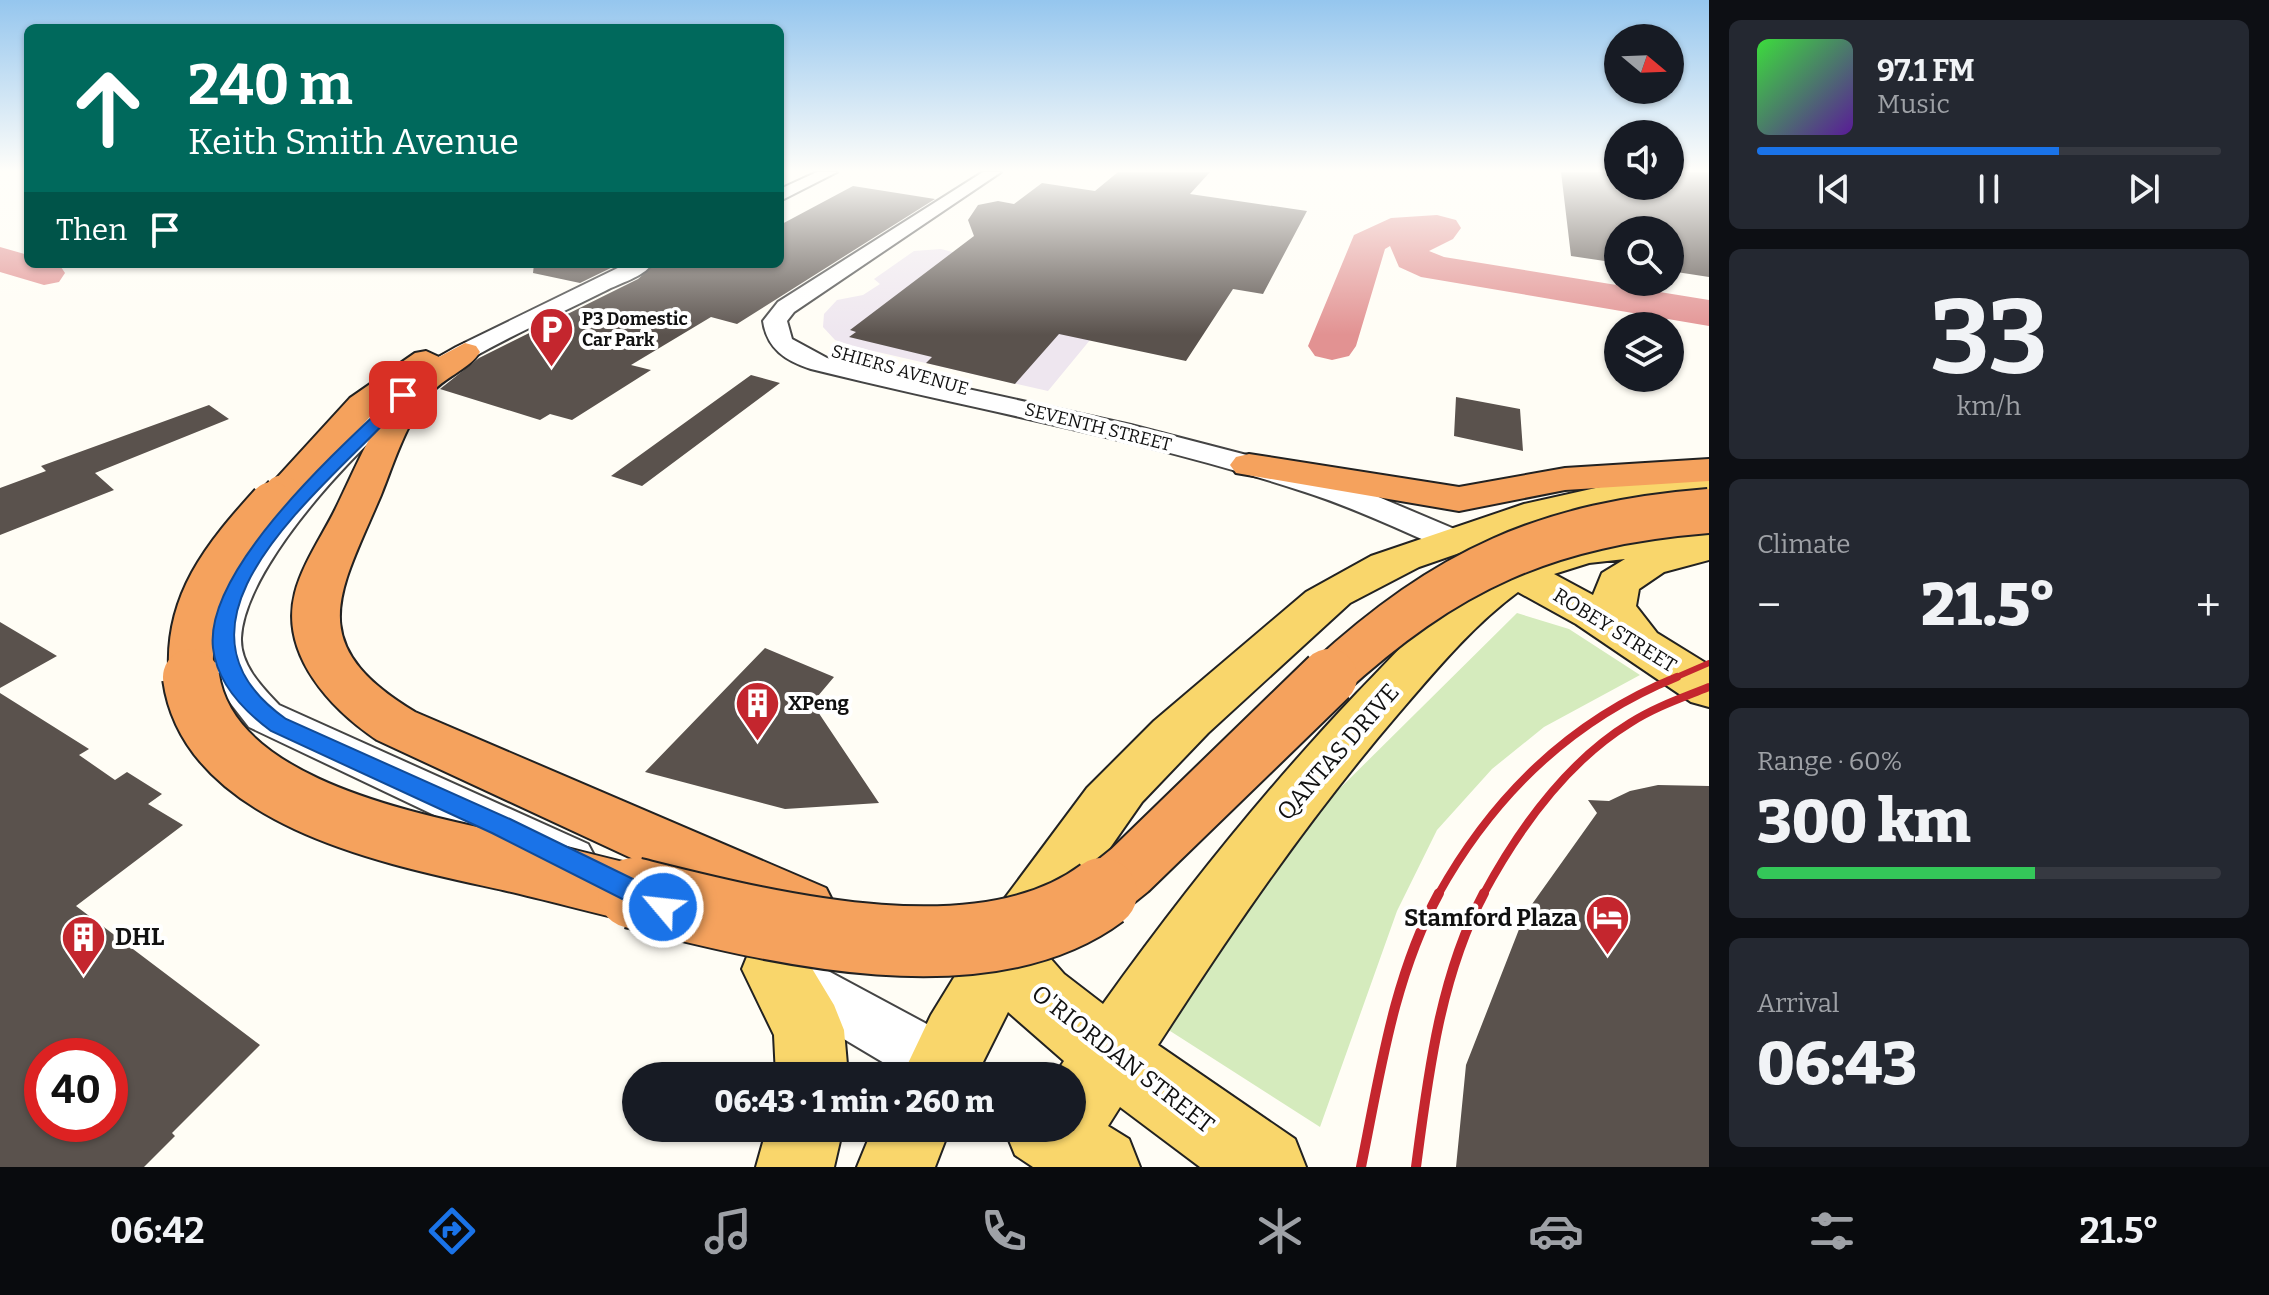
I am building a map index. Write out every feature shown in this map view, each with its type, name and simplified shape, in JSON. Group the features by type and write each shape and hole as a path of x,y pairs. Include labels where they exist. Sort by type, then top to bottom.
{"highway":[{"path":"457,350 409,399 394,422 345,524 317,594 316,621 321,650 341,686 367,709 396,726 837,922 904,939"},
{"path":"457,350 380,390 282,493 208,581 194,609 189,644 191,687 203,721 224,746 255,772 294,796 407,840 718,914 841,934 904,939 988,937 1054,921 1115,885 1363,649 1428,599 1489,562 1577,529 1625,520 1709,511"},
{"path":"1249,465 1459,499 1565,479 1709,470"}],"main road":[{"path":"1255,662 1413,577 1457,567 1486,567 1482,549 1586,497 1650,488 1709,488"},
{"name":"QANTAS DRIVE","path":"950,1062 1020,928 1064,860 1109,802 1162,745 1335,592 1398,560 1482,549 1550,561 1617,545 1709,548"},
{"path":"1647,648 1627,630 1613,608 1618,583 1649,563 1709,548"},
{"name":"QANTAS DRIVE","path":"1086,1099 1110,1055 1165,973 1253,853 1369,713 1479,602 1482,549"},
{"name":"ROBEY STREET","path":"1482,549 1709,689"},
{"name":"O'RIORDAN STREET","path":"1020,928 1016,955 1021,975 1029,987 1110,1055 1267,1167"},
{"path":"767,964 809,1030 811,1062"},
{"path":"795,1167 801,1142"},
{"name":"QANTAS DRIVE","path":"896,1167 909,1142"}],"street":[{"name":"SEVENTH STREET","path":"909,226 786,307 775,321 782,345 796,355 838,368 1020,407 1249,465 1334,492 1482,549"},
{"name":"SHIERS AVENUE","path":"923,226 912,237 817,302 805,316 804,330 814,342 837,353 1020,407"},
{"path":"611,268 457,350 364,430 252,559 236,586 217,664 224,714 241,739 308,786 571,904 767,964 904,1062"},
{"path":"457,350 633,268"}],"shaded area":[{"path":"941,249 967,256 1090,340 1048,391 856,347 835,340 823,327 824,314 837,300 863,295 880,284 874,279 914,251"}],"green space":[{"path":"1517,613 1569,629 1640,675 1544,727 1492,769 1437,830 1397,911 1320,1127 1167,1029 1222,932 1319,809"}],"building":[{"path":"784,226 892,226 737,324 711,317 631,365 651,370 572,420 550,414 540,420 440,389 479,358 638,279 650,268 784,268"},
{"path":"970,226 1299,226 1263,294 1233,289 1186,361 1059,334 1015,384 926,363 932,357 849,337 856,332 850,330 974,236"},
{"path":"1567,226 1604,226 1604,261 1571,256"},
{"path":"1684,226 1709,226 1709,277 1684,273"},
{"path":"534,268 611,268 580,283 533,273"},
{"path":"751,375 780,383 642,486 611,476"},
{"path":"1456,397 1520,409 1523,451 1454,436"},
{"path":"209,405 229,419 95,473 114,490 0,535 0,488 46,471 41,466"},
{"path":"0,622 57,656 0,688"},
{"name":"XPeng","path":"765,648 834,677 812,703 879,803 785,809 645,772"},
{"name":"DHL","path":"0,693 89,749 79,755 115,780 127,772 162,794 148,804 183,825 76,906 260,1045 172,1133 175,1136 144,1167 0,1167"},
{"name":"Stamford Plaza","path":"1658,785 1709,786 1709,1167 1456,1167 1466,1065 1525,914 1597,813 1588,800 1609,801 1630,791"}],"taxiway":[{"path":"1332,346 1368,243 1391,229 1430,226"},
{"path":"1443,228 1408,248 1413,259 1435,268 1709,313"},
{"path":"0,259 24,267"},
{"path":"28,268 44,273"}],"railway":[{"path":"1672,679 1709,663"},
{"path":"1438,895 1484,825 1538,765 1603,715 1677,677"},
{"path":"1483,894 1512,846 1545,800 1585,758 1606,739 1639,717 1709,687"},
{"path":"1416,1167 1431,1062 1446,992 1456,958 1483,894"},
{"path":"1361,1167 1399,993 1423,925 1438,895"}],"place":[{"name":"P3 Domestic Car Park","path":"551,368"},
{"name":"XPeng","path":"757,742"},
{"name":"Stamford Plaza","path":"1608,957"},
{"name":"DHL","path":"84,976"}],"route":[{"path":"403,395 338,458 265,541 243,573 231,600 222,637 223,651 238,687 254,707 279,725 501,826 663,907"}]}
